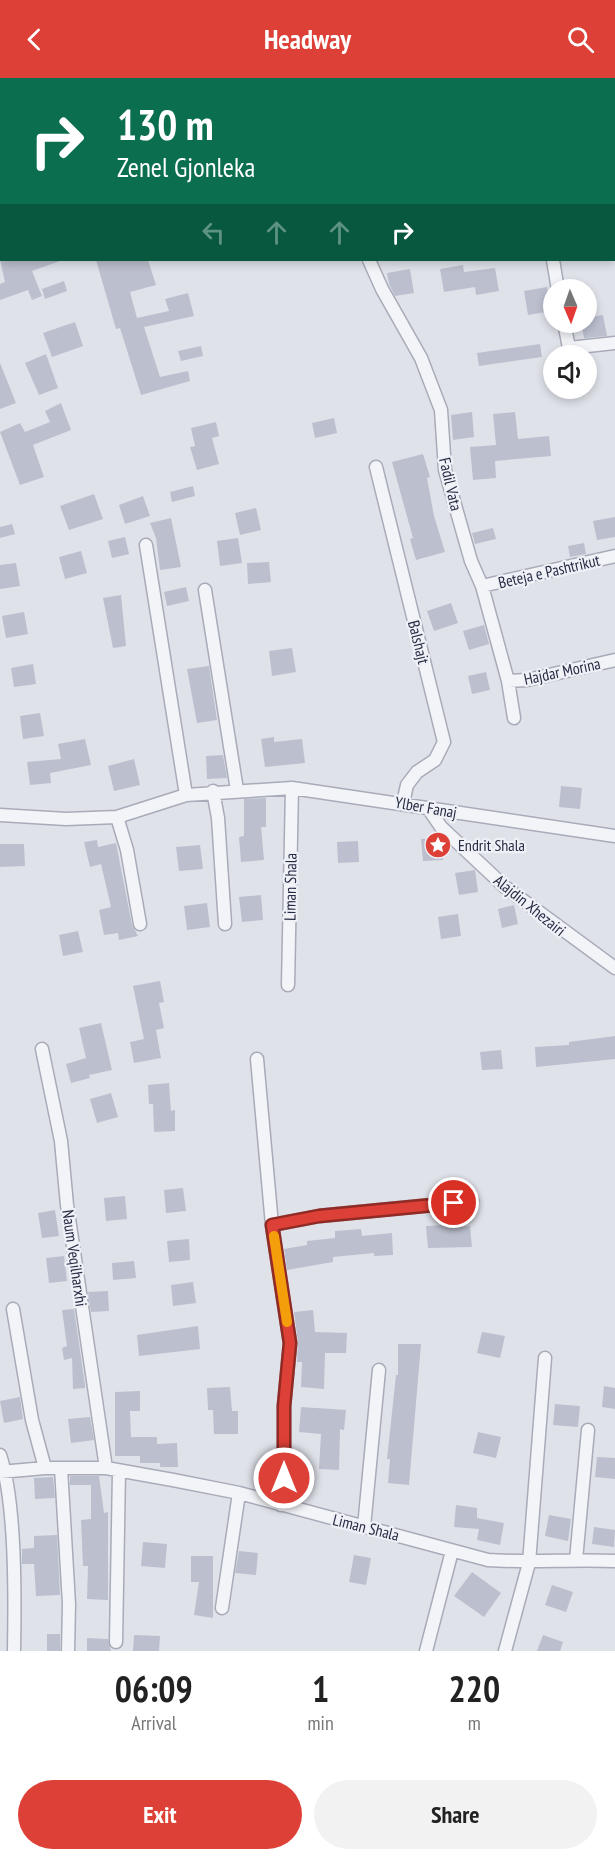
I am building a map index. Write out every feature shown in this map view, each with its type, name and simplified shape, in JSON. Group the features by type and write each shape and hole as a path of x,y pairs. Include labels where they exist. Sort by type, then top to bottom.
{"street":[{"name":"Fadil Vata","path":"369,261 382,289 421,358 441,410 445,470 471,561 482,586 508,681 514,718"},
{"path":"553,261 556,279"},
{"path":"566,333 569,348 615,343"},
{"name":"Balshajt","path":"376,467 444,742 435,760 417,772 407,785 404,804"},
{"path":"146,545 186,795"},
{"name":"Beteja e Pashtrikut","path":"482,586 615,556"},
{"path":"205,590 237,790"},
{"name":"Hajdar Morina","path":"508,681 527,680 615,660"},
{"name":"Ylber Fanaj","path":"0,815 66,819 117,817 186,795 213,791 292,788 615,836"},
{"name":"Liman Shala","path":"288,986 292,788"},
{"path":"213,791 218,818 225,924"},
{"name":"Alajdin Xhezairi","path":"428,808 441,827 505,887 615,968"},
{"path":"117,817 127,850 140,924"},
{"name":"Naum Veqilharxhi","path":"42,1049 61,1141 67,1205 112,1470 116,1642"},
{"path":"257,1059 272,1225 290,1343 284,1406 284,1478 281,1505"},
{"path":"272,1225 319,1216 472,1201"},
{"path":"13,1309 32,1420 45,1468"},
{"path":"505,1651 529,1563 545,1358"},
{"path":"364,1527 379,1370"},
{"path":"576,1560 588,1430"},
{"path":"0,1455 13,1578 14,1651"},
{"name":"Liman Shala","path":"3,1472 45,1468 112,1470 239,1493 488,1560 529,1563 576,1560 615,1562"},
{"path":"61,1468 69,1604 68,1651"},
{"path":"222,1608 239,1493"},
{"path":"426,1651 452,1551"}],"building":[{"path":"0,261 60,261 32,271 42,296 32,300 28,290 0,300 0,284 5,282"},
{"path":"96,261 148,261 156,285 130,292 137,318 169,311 165,299 188,293 194,316 144,327 160,377 188,371 190,381 141,395 120,328 116,329"},
{"path":"463,265 464,272 495,268 499,291 476,295 475,287 444,292 440,269"},
{"path":"410,269 414,293 395,296 387,273"},
{"path":"64,281 67,291 45,299 42,289"},
{"path":"543,288 543,312 528,315 524,291"},
{"path":"603,315 607,336 584,338 583,333 597,333 597,316"},
{"path":"75,322 83,346 52,357 43,333"},
{"path":"540,344 542,357 479,366 477,353"},
{"path":"201,346 203,356 181,361 178,351"},
{"path":"46,354 58,388 39,395 25,363"},
{"path":"0,363 16,403 0,409"},
{"path":"61,403 71,430 33,445 44,477 20,485 0,432 20,423 25,432 50,422 45,411"},
{"path":"472,412 474,437 453,440 451,415"},
{"path":"515,412 518,439 549,436 551,456 495,461 496,478 473,480 470,447 496,445 493,414"},
{"path":"334,418 337,433 315,438 312,423"},
{"path":"216,422 219,436 212,438 219,464 197,470 190,447 195,446 191,428"},
{"path":"423,454 430,477 427,478 434,516 445,552 416,560 410,539 413,538 392,462"},
{"path":"193,486 195,496 172,502 170,492"},
{"path":"94,494 103,519 69,530 60,506"},
{"path":"143,496 150,516 125,524 119,505"},
{"path":"256,508 261,530 240,535 235,513"},
{"path":"615,517 615,537 597,540 593,521"},
{"path":"171,518 181,567 160,570 156,538 150,523"},
{"path":"12,524 15,534 0,538 0,527"},
{"path":"493,528 496,539 475,544 472,533"},
{"path":"125,537 129,554 112,558 108,541"},
{"path":"238,538 242,563 220,566 217,541"},
{"path":"584,543 586,554 570,557 568,546"},
{"path":"81,551 87,573 65,579 59,557"},
{"path":"269,562 271,582 248,584 247,563"},
{"path":"16,563 20,586 0,589 0,565"},
{"path":"186,587 189,601 167,606 164,592"},
{"path":"121,595 126,646 113,648 103,598"},
{"path":"451,603 458,623 434,631 427,611"},
{"path":"24,612 28,634 6,638 2,616"},
{"path":"484,625 489,644 469,650 463,631"},
{"path":"292,648 296,672 272,676 269,651"},
{"path":"33,664 36,684 14,687 11,668"},
{"path":"209,666 217,720 197,723 187,669"},
{"path":"486,672 490,690 472,694 468,676"},
{"path":"40,713 44,736 23,739 20,716"},
{"path":"274,737 274,742 302,739 305,763 265,767 261,739"},
{"path":"85,739 91,765 50,773 51,783 30,785 27,762 61,759 58,744"},
{"path":"223,755 227,778 207,779 206,756"},
{"path":"134,759 140,785 114,791 108,766"},
{"path":"561,786 582,788 580,809 559,807"},
{"path":"266,798 266,827 261,827 264,860 241,862 239,837 244,836 244,799"},
{"path":"440,838 443,860 423,861 421,839"},
{"path":"97,840 98,847 116,843 132,925 138,936 119,940 118,933 104,935 99,910 111,907 101,864 90,867 84,842"},
{"path":"358,841 359,862 338,863 337,842"},
{"path":"0,844 24,844 25,866 0,867"},
{"path":"200,845 203,869 179,871 176,847"},
{"path":"475,870 478,892 459,895 455,873"},
{"path":"261,895 263,920 242,922 239,897"},
{"path":"207,903 210,927 187,930 184,906"},
{"path":"514,905 518,924 502,928 498,909"},
{"path":"458,914 461,936 441,939 438,917"},
{"path":"78,931 83,952 63,956 59,935"},
{"path":"160,981 164,1002 159,1003 164,1028 156,1030 161,1058 134,1063 130,1042 144,1039 133,986"},
{"path":"101,1023 112,1070 89,1075 90,1078 71,1083 66,1064 86,1058 79,1028"},
{"path":"615,1036 615,1059 536,1067 535,1047 569,1045 569,1042"},
{"path":"501,1050 503,1069 482,1070 480,1052"},
{"path":"169,1083 171,1111 175,1110 175,1131 154,1132 153,1104 149,1104 148,1085"},
{"path":"111,1093 118,1117 97,1123 90,1099"},
{"path":"183,1188 186,1211 166,1213 164,1190"},
{"path":"125,1196 127,1219 106,1221 104,1198"},
{"path":"55,1210 59,1236 42,1238 38,1213"},
{"path":"448,1225 448,1228 470,1226 472,1247 428,1248 426,1226"},
{"path":"361,1229 362,1236 392,1233 393,1255 374,1256 374,1253 333,1257 333,1262 287,1270 284,1249 307,1245 307,1241 335,1238 335,1231"},
{"path":"189,1239 190,1260 169,1262 167,1241"},
{"path":"64,1256 67,1281 49,1283 46,1258"},
{"path":"134,1261 136,1278 113,1280 112,1263"},
{"path":"193,1282 196,1303 173,1306 171,1285"},
{"path":"108,1291 109,1311 91,1312 88,1292"},
{"path":"74,1309 85,1388 73,1389 72,1358 64,1360 62,1348 67,1346 62,1310"},
{"path":"313,1310 315,1332 347,1333 346,1353 325,1353 324,1389 301,1387 302,1362 297,1362 298,1342 294,1312"},
{"path":"198,1326 200,1349 139,1356 137,1335"},
{"path":"482,1332 505,1336 500,1358 477,1353"},
{"path":"398,1344 421,1344 409,1485 388,1483 390,1459 387,1459 396,1375 398,1375"},
{"path":"604,1386 615,1388 615,1409 602,1407"},
{"path":"230,1387 232,1411 238,1411 238,1434 214,1434 213,1410 208,1410 207,1388"},
{"path":"140,1391 140,1411 130,1411 131,1437 157,1437 157,1444 177,1443 178,1467 160,1467 160,1463 140,1463 140,1456 115,1456 115,1392"},
{"path":"20,1397 23,1419 4,1423 0,1401"},
{"path":"555,1404 580,1406 578,1427 553,1425"},
{"path":"301,1407 346,1410 344,1430 340,1429 339,1470 319,1469 321,1434 299,1432"},
{"path":"90,1417 94,1440 71,1443 68,1419"},
{"path":"478,1432 501,1437 496,1458 473,1453"},
{"path":"597,1457 615,1458 615,1479 595,1477"},
{"path":"70,1476 99,1476 104,1513 108,1512 108,1600 87,1599 88,1566 83,1566 81,1520 91,1519 91,1485 70,1485"},
{"path":"53,1477 55,1498 35,1499 34,1478"},
{"path":"456,1505 477,1508 477,1518 504,1523 500,1545 477,1540 479,1529 454,1527"},
{"path":"549,1515 571,1519 568,1541 545,1536"},
{"path":"594,1527 615,1530 614,1547 592,1544"},
{"path":"57,1535 60,1595 36,1596 34,1564 22,1564 22,1549 34,1548 34,1536"},
{"path":"143,1542 167,1544 165,1568 141,1566"},
{"path":"239,1551 258,1553 256,1575 235,1573"},
{"path":"354,1555 371,1558 366,1585 349,1582"},
{"path":"191,1556 213,1556 213,1618 194,1615 199,1582 191,1582"},
{"path":"472,1572 501,1593 484,1617 454,1596"},
{"path":"552,1585 573,1592 566,1612 545,1605"},
{"path":"47,1634 60,1634 60,1651 47,1651"},
{"path":"134,1635 160,1636 159,1651 133,1651"},
{"path":"543,1635 563,1642 560,1651 537,1651"},
{"path":"87,1638 108,1639 111,1651 87,1651"}],"slow traffic":[{"path":"274,1236 287,1322"}],"place":[{"name":"Endrit Shala","path":"438,845"}],"route":[{"path":"284,1478 284,1406 290,1343 272,1225 319,1216 454,1203"}]}
